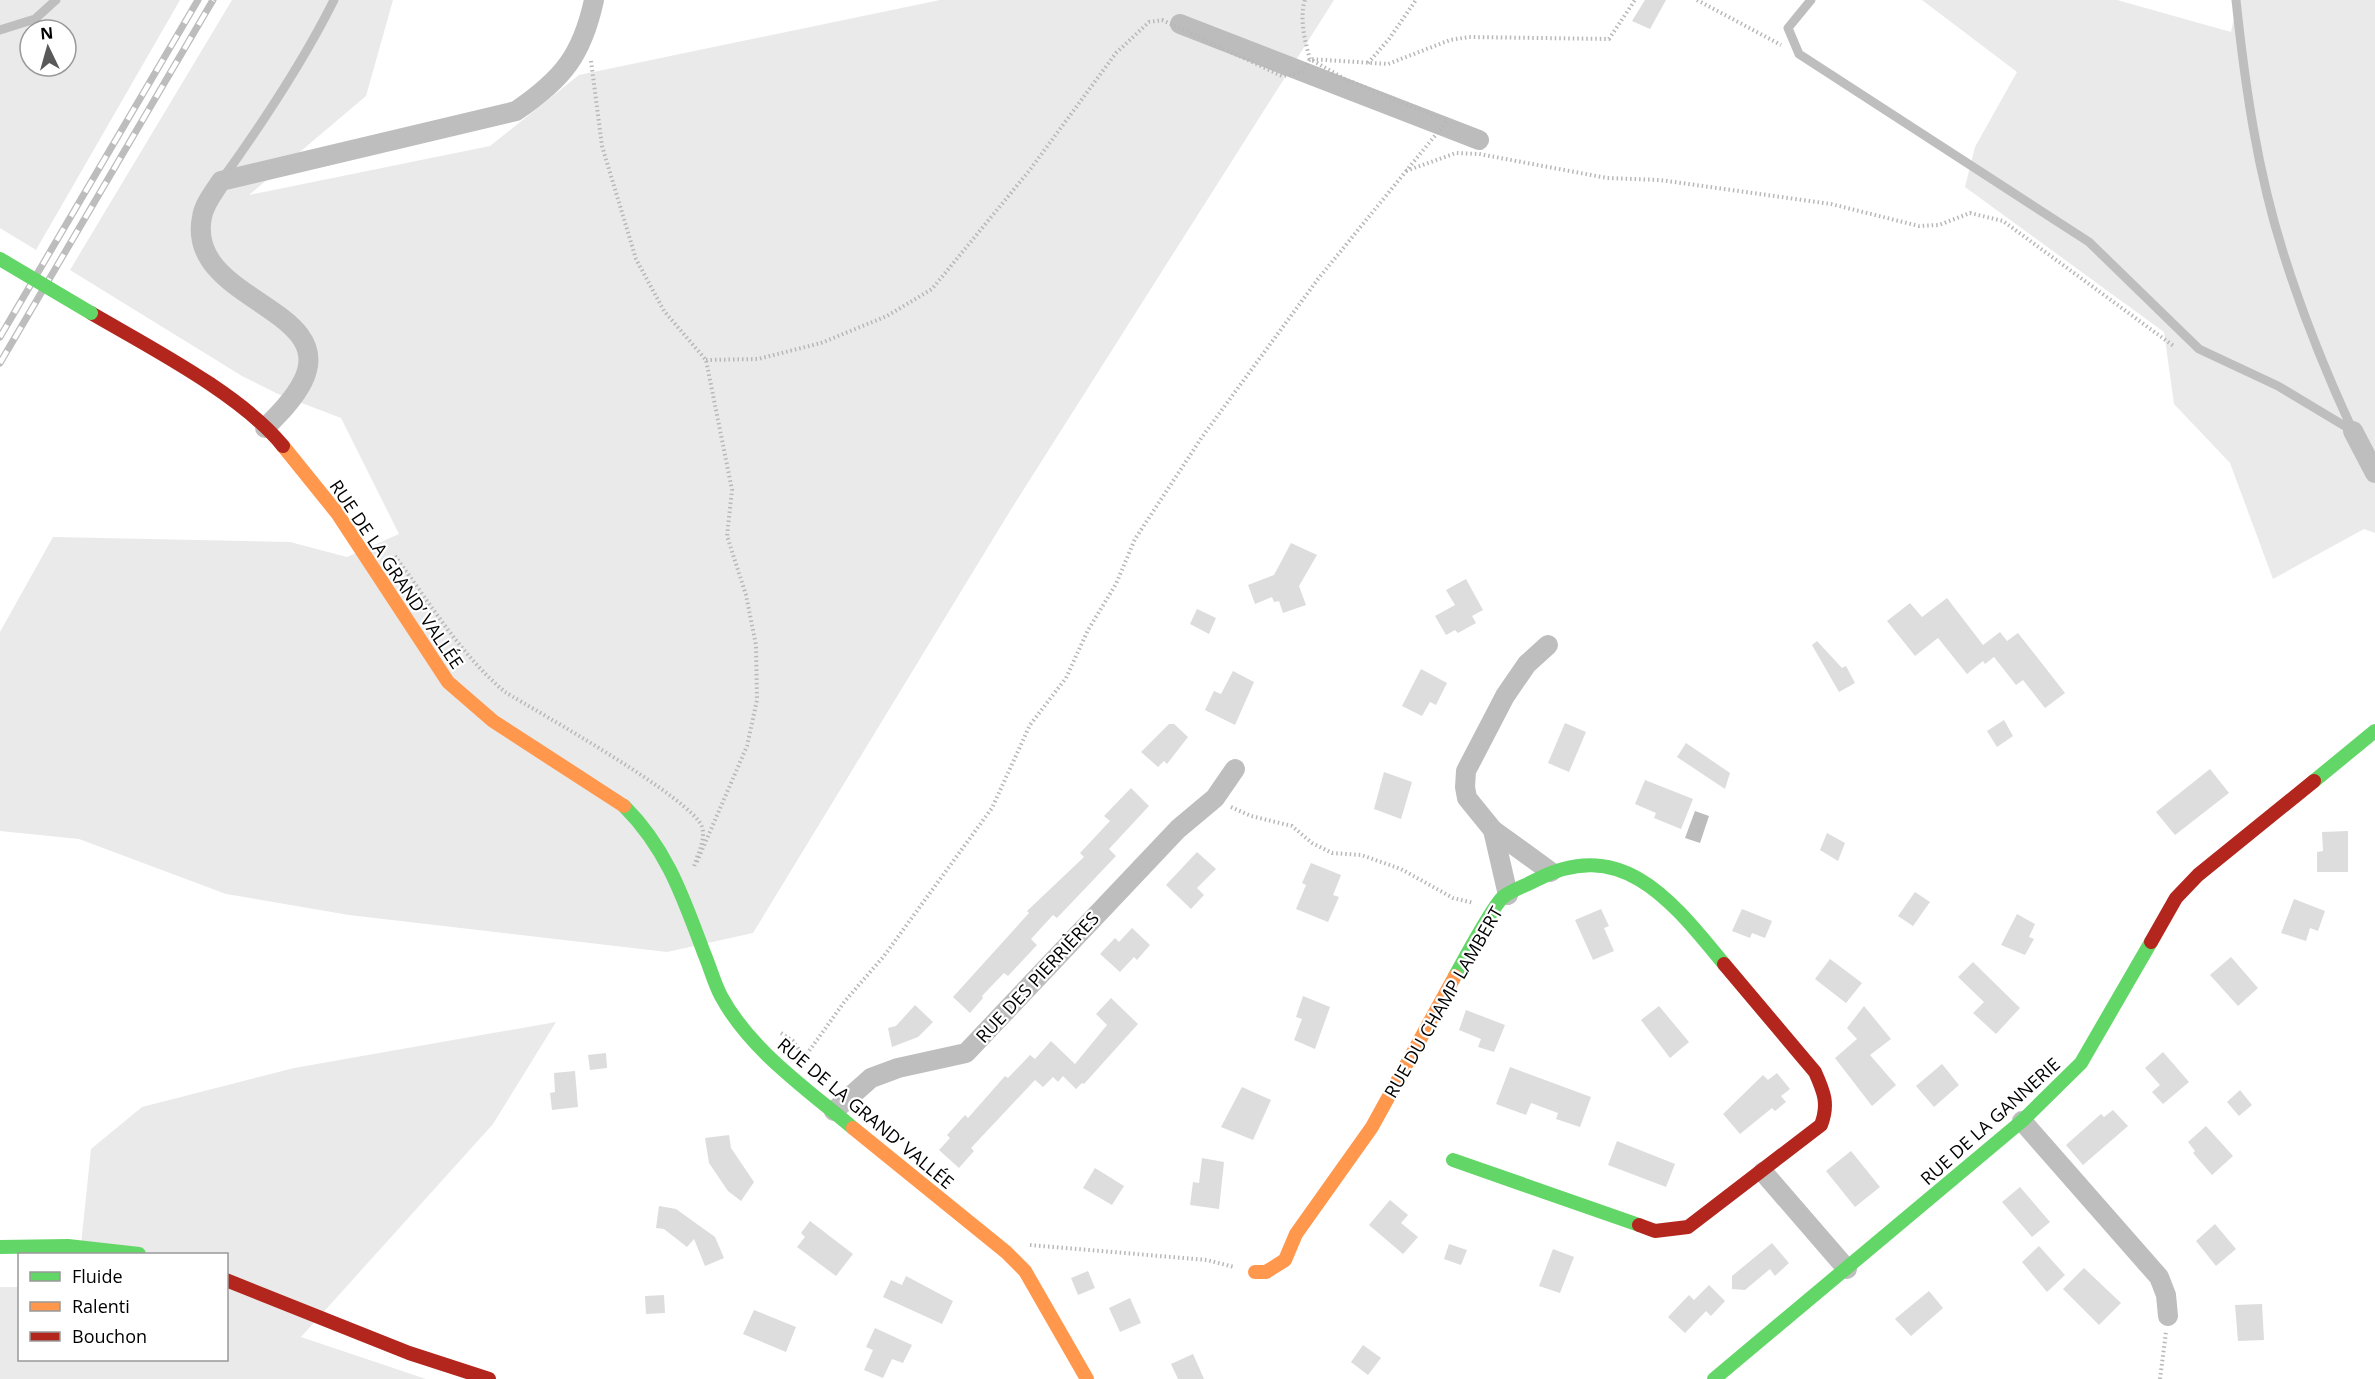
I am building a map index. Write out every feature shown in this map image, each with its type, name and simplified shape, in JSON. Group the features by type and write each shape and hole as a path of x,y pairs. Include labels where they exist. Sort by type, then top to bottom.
{"street":[{"path":"265,428 285,407 304,380 307,362 304,344 298,330 239,290 215,269 204,250 202,216 221,181 516,111 540,95 564,71 587,33 594,0"},
{"name":"RUE DE LA GRAND’ VALLÉE","path":"0,259 183,367 275,436 337,513 448,682 493,721 619,801 646,828 667,860 721,996 751,1037 789,1075 1006,1252 1025,1271 1087,1379"},
{"path":"2353,431 2375,473"},
{"path":"1548,645 1527,664 1505,696 1466,771 1467,798 1493,830 1551,872"},
{"name":"RUE DE LA GANNERIE","path":"1723,1376 2022,1121 2081,1063 2176,898 2198,875 2375,731"},
{"name":"RUE DES PIERRIÈRES","path":"834,1111 872,1078 898,1068 966,1053 1178,829 1215,798 1235,769"},
{"path":"1493,830 1505,896"},
{"name":"RUE DU CHAMP LAMBERT","path":"1256,1272 1266,1272 1285,1260 1296,1234 1372,1127 1468,953 1505,896 1551,872 1572,866 1595,866 1635,874 1658,891 1682,914 1815,1072 1826,1093 1827,1109 1821,1125 1763,1172 1688,1227 1655,1231 1453,1160"},
{"path":"2022,1121 2159,1277 2166,1295 2168,1316"},
{"path":"1763,1172 1795,1206 1846,1269"},
{"path":"0,1247 68,1246 130,1253"},
{"path":"228,1281 409,1353 489,1379"}],"lane":[{"path":"0,30 35,19 56,0"},
{"path":"221,181 264,121 309,49 334,0"},
{"path":"1811,0 1788,28 1799,54 2089,242 2199,349 2278,386 2353,431"},
{"path":"2236,0 2251,115 2283,252 2317,348 2353,431"}],"path":[{"path":"789,1075 845,1000 884,956 992,808 1030,725 1066,678 1088,630 1116,584 1135,539 1202,436 1318,279 1447,122 1345,79 1310,59 1305,42 1305,0"},
{"path":"1368,63 1389,39 1416,0"},
{"path":"1310,59 1388,64 1449,40 1469,37 1609,39 1635,0"},
{"path":"1697,0 1799,54"},
{"path":"706,360 758,359 821,342 887,316 932,289 1029,171 1116,52 1149,22 1162,20 1282,76 1302,73 1310,59"},
{"path":"587,33 602,146 636,259 664,311 706,360 732,490 727,536 746,595 756,645 757,700 747,746 694,867 680,890"},
{"path":"1405,172 1456,153 1479,154 1606,178 1660,180 1831,204 1918,226 1939,225 1970,213 1985,216 2003,221 2184,352"},
{"path":"390,550 461,648 505,692 642,775 697,818 703,838 694,867 696,876"},
{"path":"1215,798 1251,816 1292,826 1312,843 1332,853 1361,855 1401,869 1453,898 1484,906 1505,896"},
{"path":"1006,1252 1029,1245 1113,1250 1207,1260 1256,1272"},
{"path":"2160,1379 2168,1316"}],"shaded area":[{"path":"0,0 180,0 36,250 0,228"},
{"path":"232,0 393,0 366,96 249,195 490,146 579,75 940,0 1334,0 1010,511 753,933 667,952 349,915 226,894 79,839 0,831 0,632 53,537 290,542 347,557 399,534 341,418 278,394 242,376 70,270"},
{"path":"1922,0 2117,0 2231,32 2238,0 2375,0 2375,533 2364,529 2273,579 2230,463 2174,404 2164,332 1965,187 1975,147 2017,72"},
{"path":"1695,811 1709,816 1700,843 1685,838"},
{"path":"556,1022 493,1124 301,1337 426,1379 0,1379 0,1287 18,1287 18,1361 228,1361 228,1253 80,1253 91,1149 142,1107 294,1068"}],"building":[{"path":"1645,0 1666,0 1650,29 1632,21"},
{"path":"1291,543 1317,555 1299,586 1306,605 1283,613 1279,601 1274,602 1272,597 1255,604 1248,585 1274,575"},
{"path":"1466,579 1483,610 1472,616 1476,623 1458,633 1455,630 1446,635 1435,616 1455,605 1446,590"},
{"path":"1947,598 1983,645 2000,632 2007,641 2018,633 2065,693 2045,708 2023,680 2016,685 1994,657 1985,664 1983,661 1967,674 1938,638 1915,656 1887,621 1910,603 1922,617"},
{"path":"1197,609 1216,618 1209,634 1190,624"},
{"path":"1817,641 1842,668 1846,666 1855,683 1839,692 1812,645"},
{"path":"1421,669 1447,683 1436,705 1430,702 1422,716 1402,706"},
{"path":"1233,671 1254,682 1235,725 1205,710 1214,691 1221,694"},
{"path":"2004,720 2013,736 1997,747 1987,731"},
{"path":"1565,723 1586,732 1569,772 1548,763"},
{"path":"1169,724 1174,724 1188,737 1167,764 1164,761 1158,767 1141,752"},
{"path":"1686,743 1730,773 1725,789 1677,757"},
{"path":"2210,769 2229,793 2175,835 2156,812"},
{"path":"1384,772 1412,782 1401,819 1374,809"},
{"path":"1645,780 1693,799 1681,829 1654,818 1656,813 1635,804"},
{"path":"1131,788 1149,806 1109,849 1116,856 1057,918 1053,915 1031,939 1037,945 1008,976 1004,973 982,996 983,998 970,1013 953,997 1029,913 1027,911 1084,857 1080,853 1110,821 1104,816"},
{"path":"2348,831 2348,872 2317,872 2317,852 2323,851 2322,832"},
{"path":"1827,833 1845,843 1838,861 1820,850"},
{"path":"1197,852 1216,869 1197,888 1204,895 1191,909 1166,885"},
{"path":"1311,863 1341,875 1333,895 1339,897 1328,922 1296,909 1306,885 1302,883"},
{"path":"1915,892 1930,902 1913,926 1898,916"},
{"path":"2294,899 2325,911 2318,931 2310,928 2306,941 2281,933"},
{"path":"1601,909 1609,926 1604,928 1614,951 1593,960 1575,920"},
{"path":"1742,909 1772,921 1765,938 1752,933 1750,938 1732,931"},
{"path":"2017,914 2035,924 2029,937 2034,939 2025,955 2001,945"},
{"path":"1132,928 1150,945 1137,960 1134,957 1120,972 1100,954 1115,938 1119,942"},
{"path":"2231,957 2258,988 2238,1006 2210,975"},
{"path":"1830,959 1862,983 1846,1003 1815,979"},
{"path":"1973,962 2020,1008 1996,1034 1973,1013 1984,1002 1958,977"},
{"path":"1303,996 1330,1007 1315,1049 1294,1040 1302,1019 1296,1017"},
{"path":"1111,998 1138,1024 1084,1084 1082,1083 1076,1089 1063,1076 1058,1082 1053,1077 1043,1087 1035,1080 971,1148 974,1151 959,1168 939,1150 950,1138 947,1135 965,1115 968,1118 1005,1076 1008,1078 1030,1055 1035,1059 1051,1041 1075,1064 1107,1025 1096,1014"},
{"path":"915,1005 933,1022 918,1037 892,1047 888,1028 896,1026"},
{"path":"1659,1006 1689,1042 1670,1058 1641,1020"},
{"path":"1864,1006 1891,1039 1870,1055 1896,1085 1872,1106 1835,1058 1857,1039 1847,1028"},
{"path":"1466,1010 1505,1025 1494,1052 1478,1047 1481,1039 1459,1030"},
{"path":"2163,1052 2189,1082 2163,1104 2152,1092 2160,1085 2145,1068"},
{"path":"606,1053 607,1068 590,1070 588,1055"},
{"path":"1942,1064 1959,1085 1934,1107 1916,1086"},
{"path":"1510,1067 1591,1097 1580,1127 1556,1119 1558,1113 1531,1103 1526,1115 1496,1104"},
{"path":"575,1071 578,1107 552,1110 550,1093 555,1092 554,1073"},
{"path":"1777,1073 1790,1089 1781,1096 1786,1102 1775,1111 1772,1108 1740,1134 1723,1114 1763,1075 1768,1080"},
{"path":"1242,1087 1271,1100 1253,1140 1221,1127"},
{"path":"2240,1090 2252,1105 2239,1116 2227,1102"},
{"path":"2113,1110 2128,1126 2083,1165 2066,1145 2101,1114 2104,1117"},
{"path":"2206,1126 2233,1156 2212,1175 2193,1153 2195,1151 2188,1142"},
{"path":"729,1135 731,1148 754,1182 741,1201 728,1191 709,1163 705,1138"},
{"path":"1617,1141 1675,1164 1666,1187 1608,1165"},
{"path":"1851,1151 1880,1187 1855,1207 1826,1171"},
{"path":"1202,1158 1224,1162 1219,1209 1190,1205 1193,1182 1199,1183"},
{"path":"1095,1168 1124,1186 1112,1205 1083,1188"},
{"path":"2020,1187 2050,1222 2032,1237 2002,1202"},
{"path":"1390,1200 1408,1215 1401,1223 1418,1237 1403,1254 1369,1225"},
{"path":"659,1206 676,1209 715,1237 724,1258 705,1266 694,1239 687,1247 664,1229 656,1228"},
{"path":"810,1221 853,1254 836,1276 797,1247 805,1237 801,1233"},
{"path":"2215,1224 2236,1249 2216,1266 2196,1241"},
{"path":"1772,1243 1789,1263 1775,1276 1770,1269 1745,1290 1732,1289 1732,1276"},
{"path":"1449,1244 1467,1250 1461,1265 1444,1259"},
{"path":"2039,1246 2065,1275 2047,1292 2022,1262"},
{"path":"1553,1249 1574,1257 1560,1293 1539,1286"},
{"path":"2084,1268 2121,1303 2099,1325 2063,1289"},
{"path":"1088,1271 1095,1288 1078,1295 1071,1278"},
{"path":"906,1276 953,1301 942,1324 883,1297 891,1280 902,1285"},
{"path":"1709,1285 1725,1301 1711,1316 1706,1311 1685,1333 1668,1317 1689,1295 1694,1300"},
{"path":"1929,1291 1943,1308 1911,1336 1895,1319"},
{"path":"664,1295 665,1313 646,1314 645,1296"},
{"path":"1130,1298 1141,1323 1120,1332 1109,1308"},
{"path":"2262,1304 2264,1340 2238,1341 2235,1305"},
{"path":"754,1310 796,1327 786,1352 743,1334"},
{"path":"875,1328 912,1345 903,1363 892,1359 883,1378 864,1370 873,1350 866,1347"},
{"path":"1363,1345 1381,1358 1368,1375 1351,1362"},
{"path":"1193,1354 1204,1379 1178,1379 1171,1364"}],"waterway":[{"path":"1180,24 1479,140"}],"railway":[{"path":"0,337 198,0"},
{"path":"0,363 213,0"}],"traffic: fast":[{"path":"0,259 91,313"},
{"path":"2314,781 2375,731"},
{"path":"624,806 639,822 663,857 689,912 716,986 733,1016 747,1034 781,1068 853,1128"},
{"path":"1455,976 1485,922 1503,897 1536,880 1567,868 1595,865 1621,871 1644,882 1686,919 1724,964"},
{"path":"1714,1379 2022,1121 2081,1063 2151,942"},
{"path":"1453,1160 1639,1225"},
{"path":"0,1247 68,1246 130,1253"}],"traffic: slow":[{"path":"283,446 337,513 448,682 493,721 624,806"},
{"path":"1255,1272 1266,1272 1285,1260 1296,1234 1372,1127 1455,976"},
{"path":"853,1128 1006,1252 1025,1271 1087,1379"}],"traffic: jam":[{"path":"91,313 166,356 219,390 265,427 283,446"},
{"path":"2151,942 2176,898 2198,875 2314,781"},
{"path":"1639,1225 1655,1231 1688,1227 1821,1125 1825,1104 1815,1072 1724,964"},
{"path":"228,1281 409,1353 489,1379"}]}
